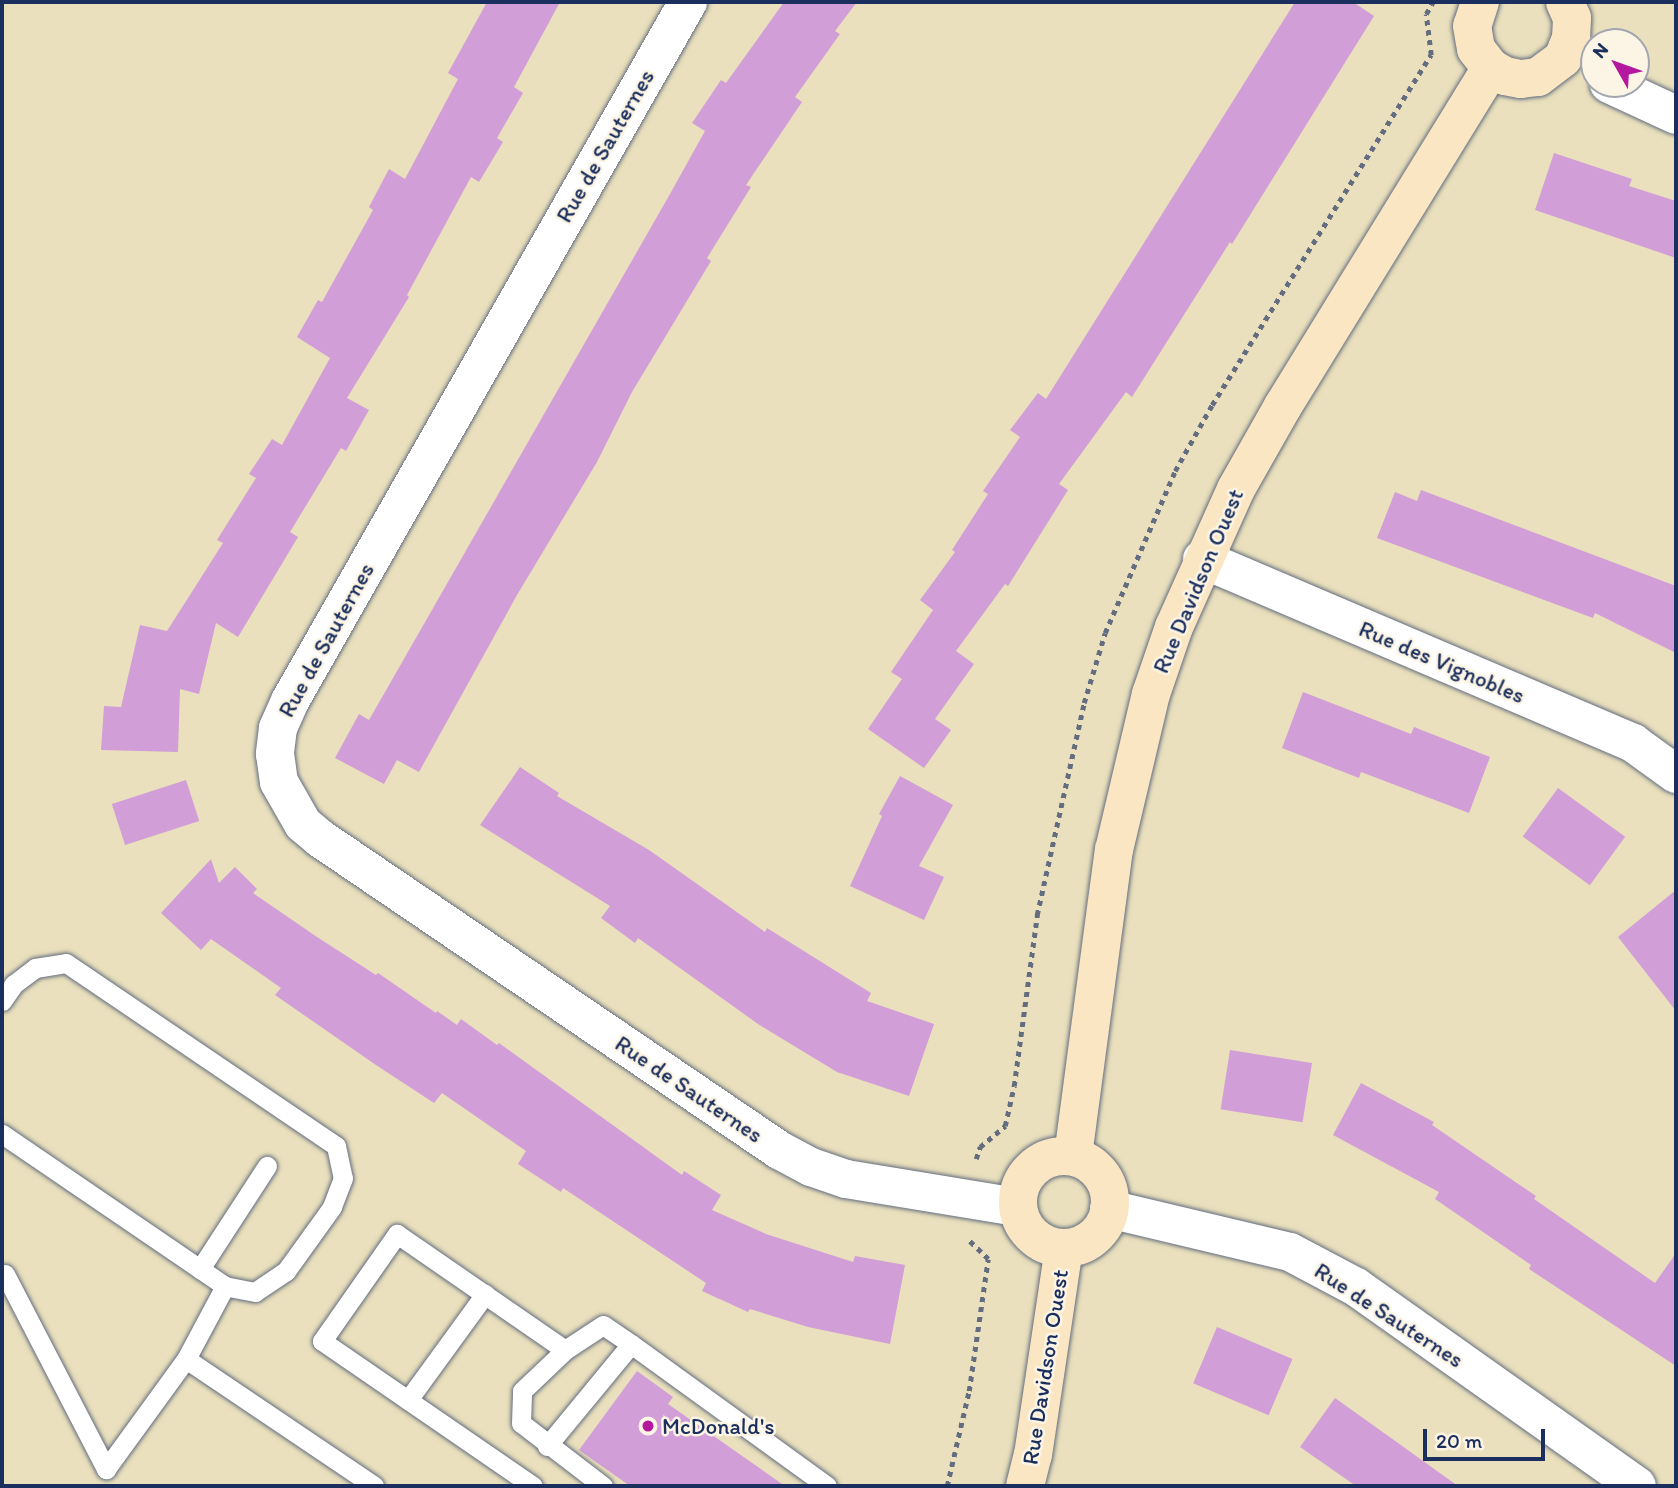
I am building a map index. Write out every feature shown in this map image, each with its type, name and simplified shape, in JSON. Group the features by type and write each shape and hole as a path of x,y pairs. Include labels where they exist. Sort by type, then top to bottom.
{"street":[{"name":"Rue de Sauternes","path":"688,2 290,701 278,728 275,754 278,782 303,824 321,839 779,1150 810,1167 846,1179 1017,1207"},
{"path":"1479,2 1472,26 1476,49 1492,68 1513,78 1538,77 1579,67 1572,38 1572,18 1564,2"},
{"name":"Rue Davidson Ouest","path":"1073,1156 1114,849 1151,694 1174,627 1202,559 1236,489 1283,406 1492,68"},
{"path":"1639,98 1676,115"},
{"name":"Rue des Vignobles","path":"1202,559 1633,743 1676,774"},
{"path":"1017,1207 1020,1185 1032,1167 1051,1156 1073,1156 1089,1162 1102,1175 1110,1191 1110,1209"},
{"name":"Rue Davidson Ouest","path":"1017,1207 1022,1223 1032,1237 1047,1245 1064,1248 1080,1245 1094,1237 1110,1209"},
{"name":"Rue de Sauternes","path":"1110,1209 1290,1252 1356,1287 1637,1486"},
{"name":"Rue Davidson Ouest","path":"1025,1486 1033,1455 1064,1248"}],"lane":[{"path":"2,1001 14,984 36,968 66,963 336,1146 343,1178 332,1207 286,1271 255,1292 225,1286 2,1135"},
{"path":"200,1269 267,1166"},
{"path":"533,1486 507,1479 408,1400 322,1341 397,1234 565,1350"},
{"path":"5,1275 106,1469 186,1359 225,1286"},
{"path":"408,1400 485,1294"},
{"path":"603,1486 547,1446 522,1423 522,1391 565,1350 603,1325 827,1486"},
{"path":"547,1446 631,1344"},
{"path":"186,1359 374,1486"}],"path":[{"path":"947,1486 970,1391 988,1259 968,1240 967,1231"}],"building":[{"path":"487,2 560,2 514,87 523,93 497,138 503,142 479,182 471,177 407,295 409,297 347,398 369,410 346,451 341,448 290,532 298,537 238,637 216,623 199,694 180,689 178,752 101,750 104,706 121,707 140,625 167,631 223,543 217,540 256,478 249,474 272,439 282,445 330,358 297,337 318,300 322,302 373,210 369,207 389,169 405,179 458,79 448,73"},
{"path":"784,2 857,2 835,31 840,34 795,97 802,102 746,185 751,187 707,258 711,261 632,392 597,462 517,595 419,772 397,760 384,784 335,758 359,714 369,720 670,194 705,131 692,123 721,80 726,83"},
{"path":"1295,2 1353,2 1374,16 1232,244 1230,242 1132,397 1126,392 1059,484 1068,490 1008,586 1005,584 956,651 974,664 935,719 951,730 924,768 868,729 902,679 891,672 933,610 920,600 955,552 952,550 988,494 983,491 1020,437 1010,430 1038,393 1046,399"},
{"path":"1554,153 1632,179 1629,186 1676,201 1676,258 1535,210"},
{"path":"1421,490 1676,586 1676,653 1595,613 1593,618 1377,538 1395,492 1417,501"},
{"path":"1303,692 1411,734 1414,727 1490,757 1469,813 1361,772 1359,778 1282,748"},
{"path":"520,767 559,793 557,796 649,850 765,932 767,928 871,993 867,1001 934,1024 909,1096 837,1072 758,1024 638,938 635,943 601,918 610,906 480,825"},
{"path":"900,776 953,805 919,866 944,877 924,920 850,886 882,816 879,814"},
{"path":"186,780 199,821 125,845 112,804"},
{"path":"1558,788 1625,837 1590,885 1523,837"},
{"path":"211,859 219,883 235,867 257,889 253,893 317,937 376,975 378,973 436,1013 437,1011 457,1025 461,1019 497,1045 499,1043 682,1175 684,1171 721,1195 712,1210 766,1234 853,1262 855,1256 905,1265 890,1344 808,1327 750,1309 748,1312 702,1291 706,1283 563,1188 561,1192 518,1164 526,1151 442,1093 434,1103 376,1065 275,995 281,988 211,939 201,950 161,913"},
{"path":"1676,890 1676,1011 1618,937"},
{"path":"1230,1050 1312,1063 1303,1122 1221,1109"},
{"path":"1361,1083 1434,1122 1432,1125 1536,1196 1534,1199 1655,1283 1676,1253 1676,1366 1529,1269 1531,1265 1435,1199 1439,1192 1333,1135"},
{"path":"1217,1327 1292,1359 1269,1415 1193,1383"},
{"name":"McDonald's","path":"637,1371 673,1397 668,1404 785,1486 630,1486 579,1450"},
{"path":"1335,1398 1458,1486 1356,1486 1300,1447"}],"place":[{"name":"McDonald's","path":"648,1426"}]}
